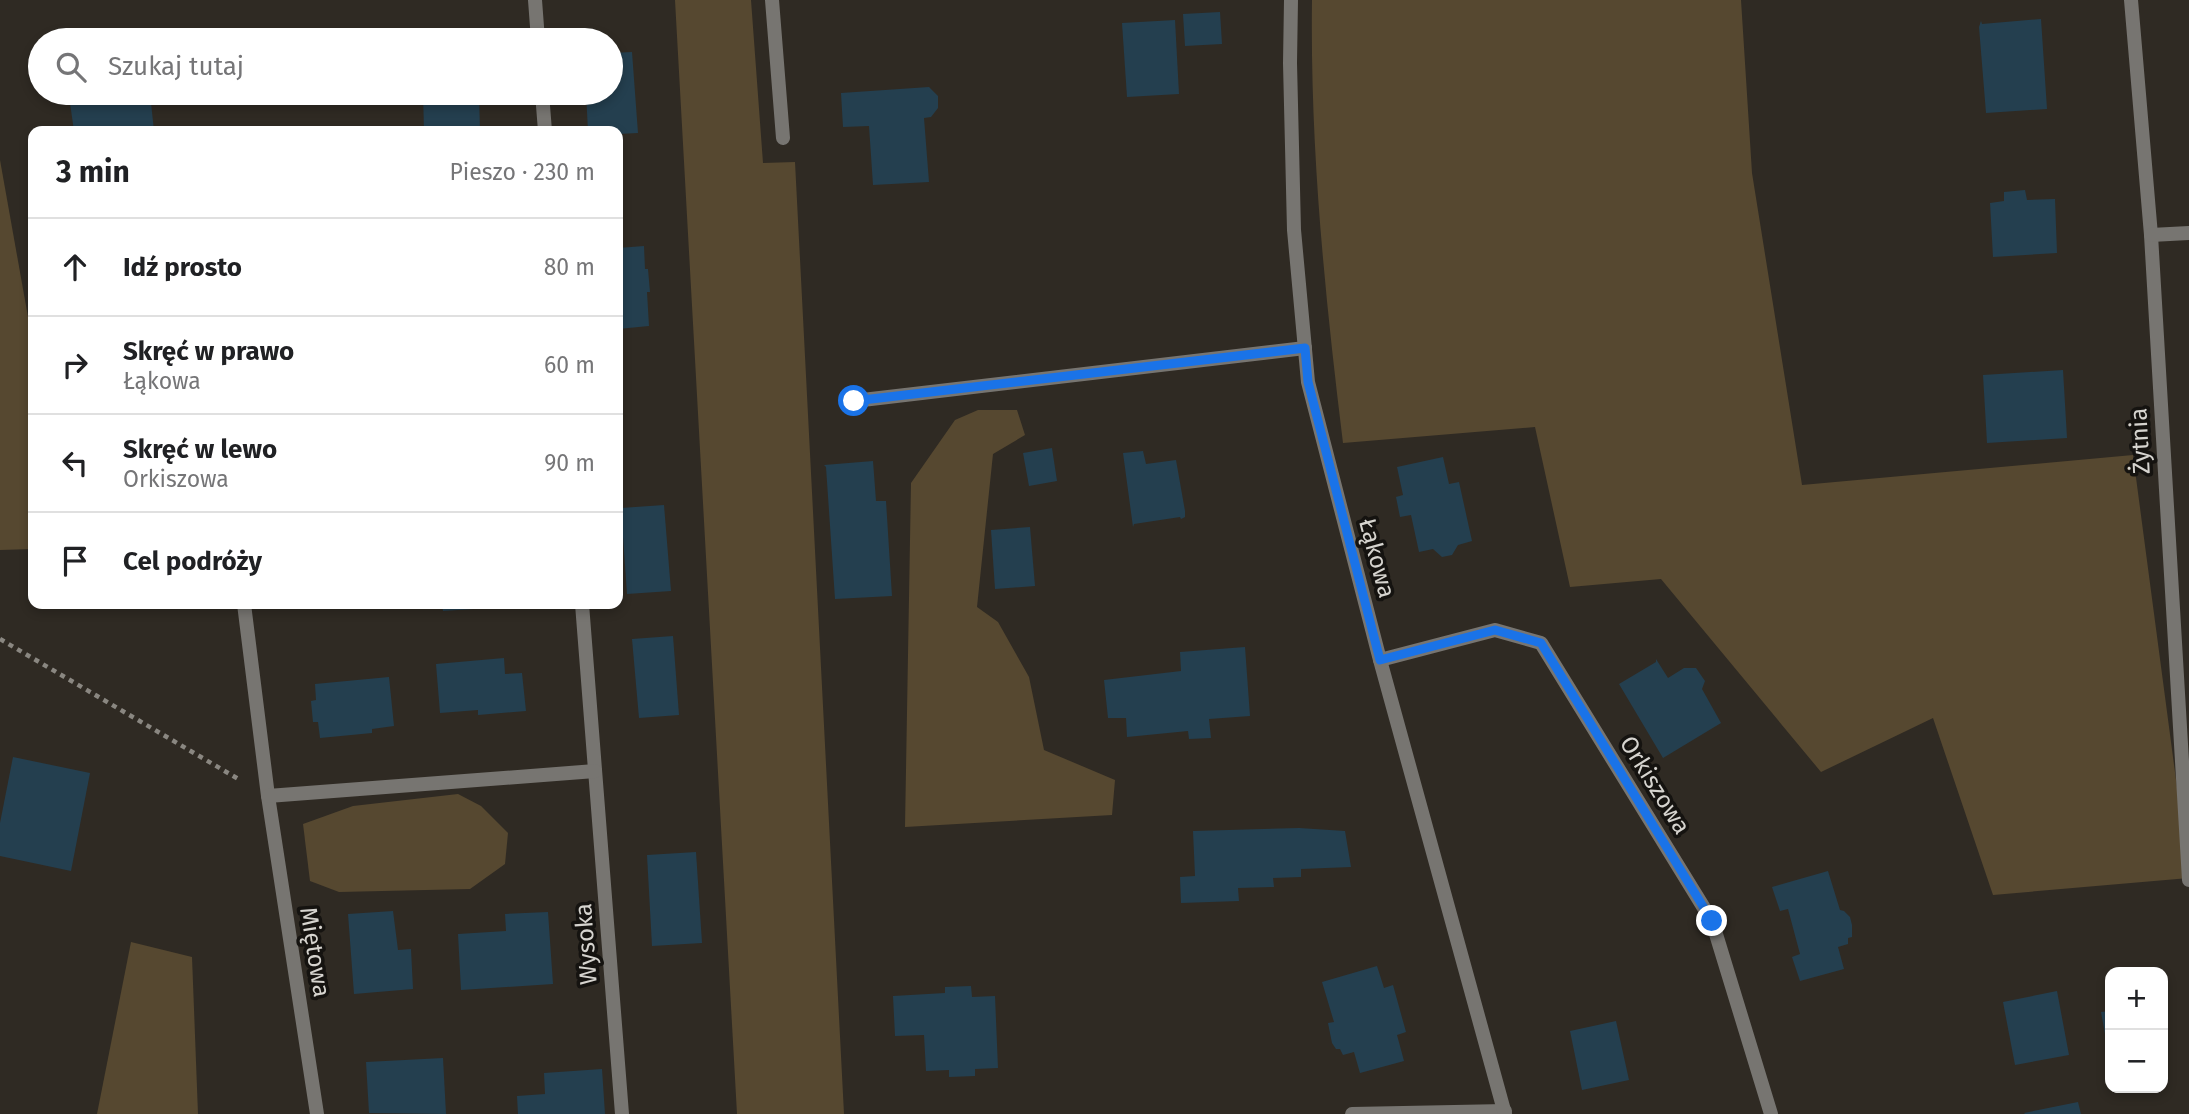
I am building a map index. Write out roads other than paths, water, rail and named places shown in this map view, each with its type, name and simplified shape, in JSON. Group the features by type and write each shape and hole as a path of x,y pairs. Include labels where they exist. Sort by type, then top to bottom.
{"street":[{"path":"535,0 537,28"},
{"path":"772,0 783,138"},
{"name":"Łąkowa","path":"1291,0 1294,230 1308,382 1380,660 1505,1112"},
{"name":"Żytnia","path":"2131,0 2151,236 2189,880"},
{"path":"543,105 545,126"},
{"path":"2151,236 2189,233"},
{"path":"854,401 1305,348"},
{"name":"Miętowa","path":"245,609 268,796 317,1114"},
{"name":"Wysoka","path":"582,609 622,1114"},
{"name":"Orkiszowa","path":"1380,660 1495,630 1541,643 1712,921 1771,1114"},
{"path":"268,796 595,771"},
{"path":"1352,1114 1505,1112"}]}
